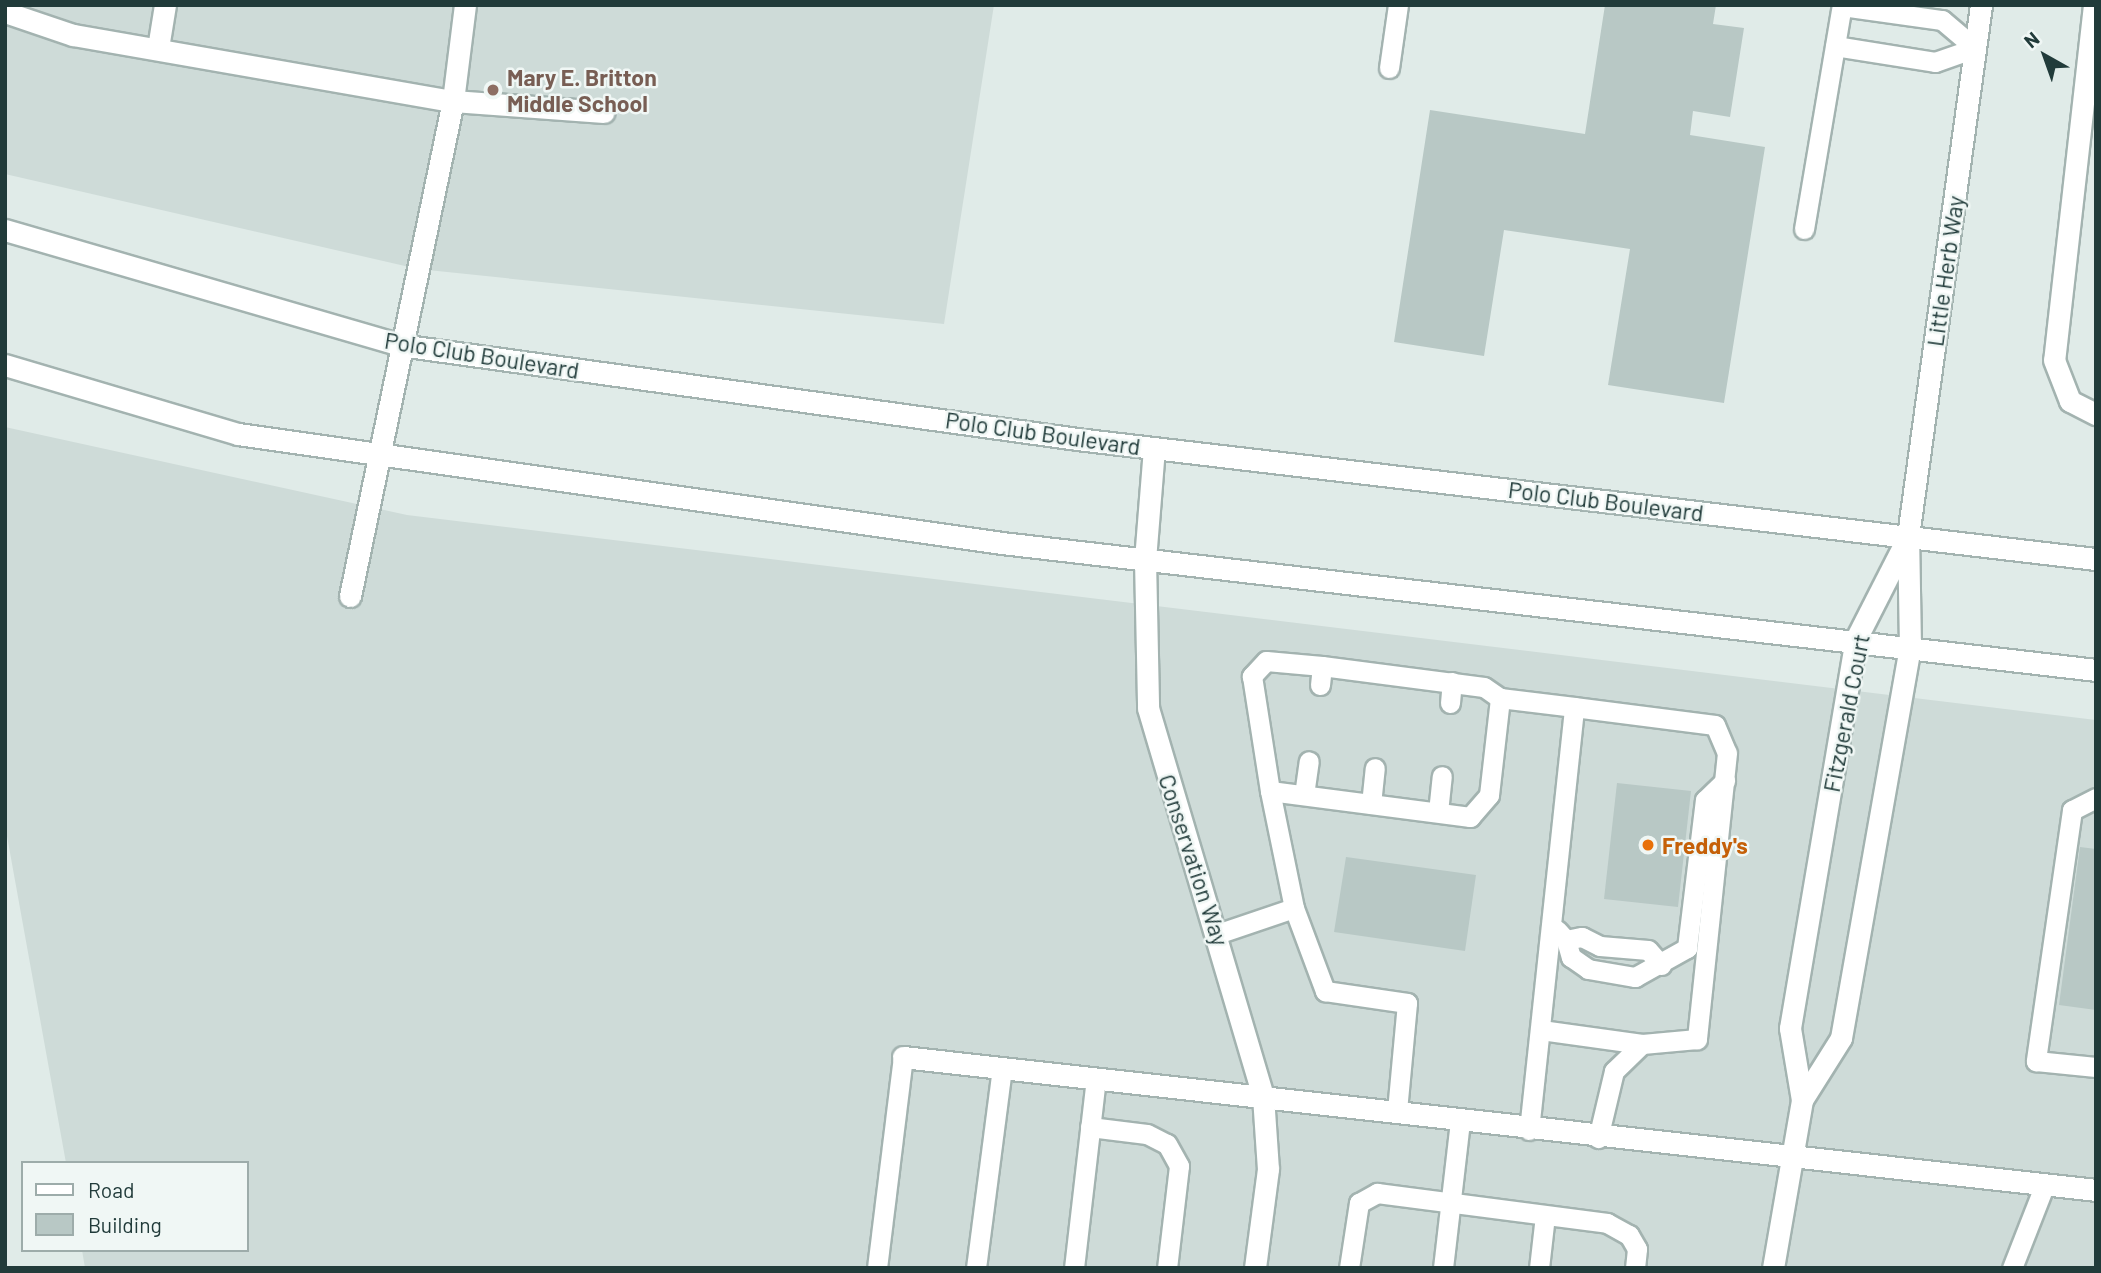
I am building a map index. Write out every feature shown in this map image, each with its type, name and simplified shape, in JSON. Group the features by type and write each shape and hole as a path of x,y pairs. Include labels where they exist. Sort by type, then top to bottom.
{"street":[{"path":"158,48 165,5"},
{"path":"350,596 400,345 453,101 465,5"},
{"name":"Little Herb Way","path":"1908,536 1981,5"},
{"path":"2095,5 2054,360 2070,401 2096,414"},
{"path":"5,12 73,35 453,101 604,112"},
{"name":"Polo Club Boulevard","path":"5,230 400,345 1154,448 2096,559"},
{"path":"5,365 238,434 1145,559 1856,639 2096,670"},
{"name":"Conservation Way","path":"1154,448 1145,559 1148,708 1217,933 1263,1096 1268,1169 1255,1268"},
{"name":"Fitzgerald Court","path":"1773,1268 1802,1100 1790,1028 1856,639 1908,536"},
{"name":"Fitzgerald Court","path":"1802,1100 1841,1038 1910,647 1908,536"},
{"path":"903,1057 1397,1111 1529,1130 1793,1161 2096,1190"}],"lane":[{"path":"1389,68 1398,5"},
{"path":"1804,229 1842,6 1942,20 1975,48"},
{"path":"1835,46 1935,62 1975,48"},
{"path":"1397,1111 1407,1003 1325,991 1294,908 1270,791 1252,676 1266,661 1321,676 1385,684 1452,682 1484,687 1500,698 1715,725 1727,753 1697,1039 1642,1044 1541,1030"},
{"path":"1450,703 1452,682"},
{"path":"1270,791 1470,817 1489,795 1500,698"},
{"path":"1529,1130 1574,706"},
{"path":"1304,795 1309,761"},
{"path":"1371,804 1375,768"},
{"path":"1438,812 1442,776"},
{"path":"1552,924 1566,940 1571,957 1588,969 1635,976 1661,965 1687,948 1705,800 1725,781"},
{"path":"2096,798 2072,810 2036,1060 2096,1067"},
{"path":"1217,933 1294,908"},
{"path":"1566,940 1582,937 1600,946 1648,950 1661,965"},
{"path":"1598,1138 1614,1070 1642,1044"},
{"path":"877,1268 903,1057"},
{"path":"976,1268 1002,1068"},
{"path":"1073,1268 1096,1078"},
{"path":"1443,1268 1460,1121"},
{"path":"1090,1127 1147,1133 1167,1144 1179,1167 1167,1268"},
{"path":"2012,1268 2045,1184"},
{"path":"1349,1268 1359,1203 1377,1193 1607,1223 1629,1235 1637,1249 1635,1268"},
{"path":"1539,1268 1545,1215"}],"shaded area":[{"name":"Mary E. Britton Middle School","path":"5,5 994,5 944,324 418,269 5,174"},
{"path":"5,427 407,515 2096,720 2096,1268 85,1268 82,1252 248,1252 248,1161 66,1161 5,825"}],"building":[{"path":"1605,5 1716,5 1713,24 1744,28 1730,117 1693,111 1690,135 1765,147 1724,403 1608,385 1630,249 1504,230 1484,356 1394,342 1430,110 1585,134"},
{"name":"Freddy's","path":"1617,783 1691,791 1678,907 1604,899"},
{"path":"2080,847 2096,849 2096,1010 2059,1005"},
{"path":"1346,857 1476,875 1465,951 1334,932"}],"place":[{"name":"Mary E. Britton Middle School","path":"493,90"},
{"name":"Freddy's","path":"1648,845"}]}
